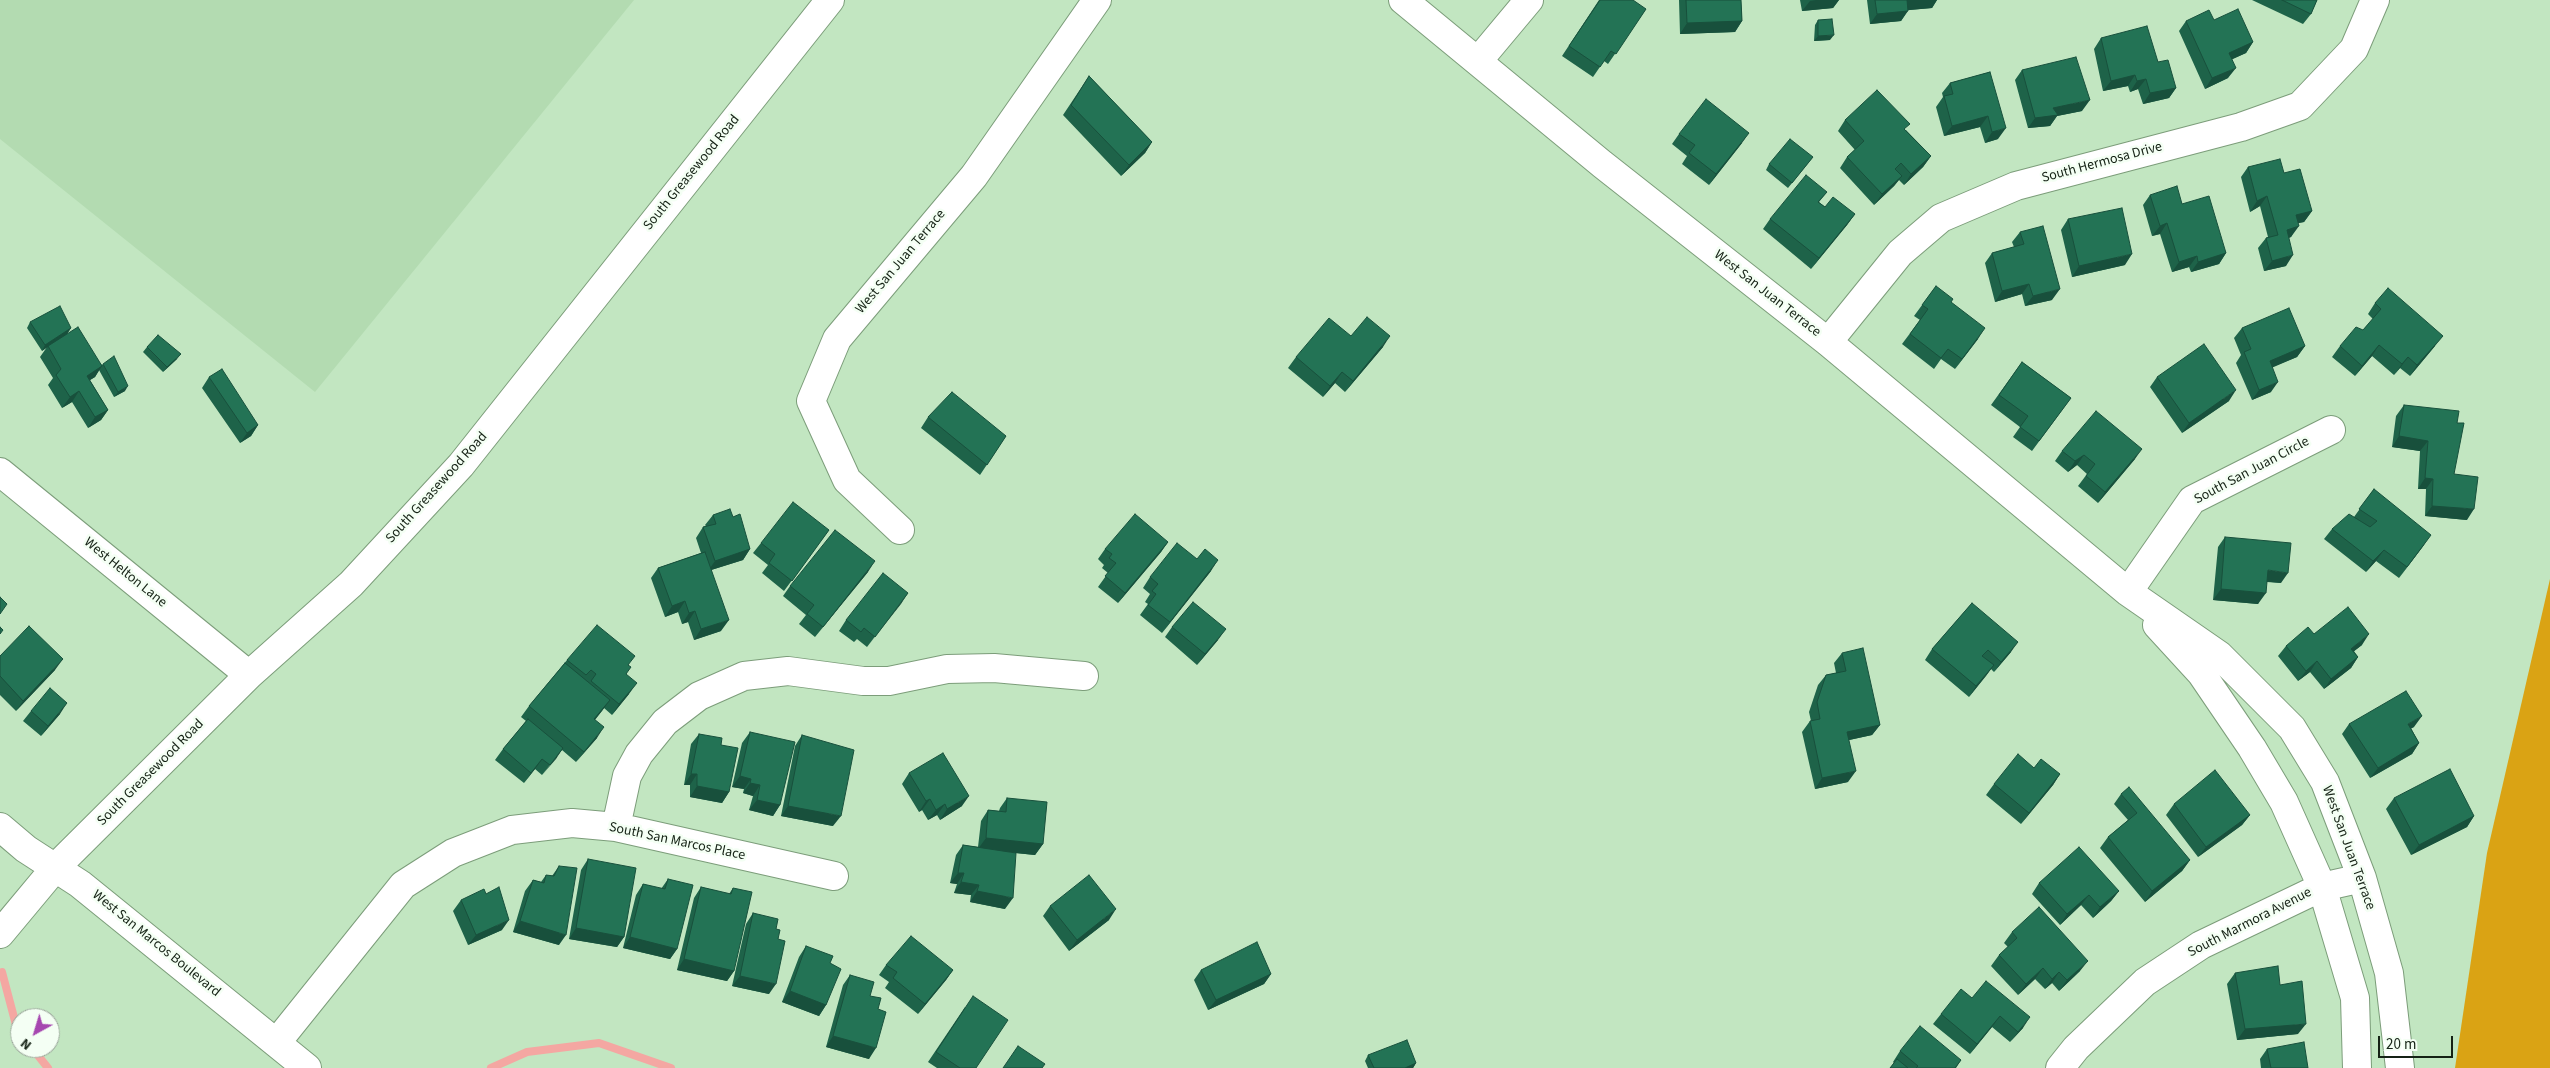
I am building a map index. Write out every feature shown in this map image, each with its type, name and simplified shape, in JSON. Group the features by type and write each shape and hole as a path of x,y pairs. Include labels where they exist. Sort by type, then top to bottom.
{"street":[{"name":"South Greasewood Road","path":"0,934 55,868 249,675 351,584 461,465 830,0"},
{"name":"West San Juan Terrace","path":"900,530 847,480 811,401 836,339 974,176 1097,0"},
{"name":"West San Juan Terrace","path":"1403,0 1602,164 1828,342 2128,592 2219,655 2292,728 2324,782 2362,878 2389,973 2400,1068"},
{"path":"1478,61 1529,0"},
{"name":"South Hermosa Drive","path":"1828,342 1900,254 1942,218 2016,186 2241,127 2300,106 2354,49 2375,0"},
{"name":"South San Juan Circle","path":"2128,592 2192,500 2330,430"},
{"name":"West Helton Lane","path":"0,472 249,675"},
{"name":"West San Juan Terrace","path":"2128,592 2200,673 2252,748 2284,802 2322,886 2355,998 2356,1068"},
{"path":"616,827 627,776 639,754 665,722 699,696 744,676 788,671 863,681 889,681 947,669 994,668 1084,676"},
{"name":"South San Marcos Place","path":"277,1042 403,885 453,853 512,830 572,823 616,827 834,876"},
{"name":"West San Marcos Boulevard","path":"0,827 26,849 80,884 307,1068"},
{"name":"South Marmora Avenue","path":"2060,1068 2076,1048 2144,982 2201,945 2322,886 2362,878"}],"shaded area":[{"path":"0,0 634,0 315,392 0,139"},
{"path":"2550,579 2550,1068 2455,1068 2487,853"}],"building":[{"path":"1600,0 1633,0 1646,9 1616,54 1611,51 1600,67 1569,46"},
{"path":"1686,0 1741,0 1742,21 1687,23"},
{"path":"1875,0 1907,0 1908,11 1877,14"},
{"path":"2282,0 2317,0 2311,14"},
{"path":"2238,9 2253,42 2229,53 2236,68 2212,78 2186,21 2209,10 2214,20"},
{"path":"1832,19 1834,35 1818,36 1818,20"},
{"path":"2147,26 2158,62 2168,60 2176,88 2150,93 2146,79 2137,81 2135,75 2111,81 2101,38"},
{"path":"2076,57 2090,100 2053,108 2058,115 2035,118 2022,70"},
{"path":"1990,72 2006,128 1992,132 1988,116 1952,126 1944,96 1953,94 1950,83"},
{"path":"1089,76 1152,142 1129,165 1071,105"},
{"path":"1877,90 1910,124 1904,129 1931,156 1911,174 1901,163 1895,169 1902,176 1882,194 1847,157 1864,141 1845,120"},
{"path":"1706,99 1749,133 1716,174 1689,153 1695,145 1679,134"},
{"path":"1790,139 1813,157 1792,183 1769,164"},
{"path":"2280,159 2284,173 2300,169 2312,211 2296,215 2299,226 2287,230 2293,255 2272,261 2266,238 2278,235 2267,196 2257,201 2248,167"},
{"path":"1806,175 1827,192 1818,202 1825,207 1833,197 1855,214 1819,258 1770,219"},
{"path":"2177,186 2182,204 2209,196 2226,253 2198,262 2197,256 2179,262 2167,223 2160,226 2150,195"},
{"path":"2122,208 2132,254 2079,266 2068,219"},
{"path":"2043,226 2060,289 2033,296 2029,284 2002,291 1992,253 2024,244 2020,232"},
{"path":"1936,286 1953,299 1951,302 1985,328 1962,359 1948,349 1941,358 1910,334 1928,309 1922,305"},
{"path":"2388,288 2443,336 2417,365 2408,357 2402,364 2379,345 2362,366 2340,346 2356,327 2363,330 2381,309 2375,303"},
{"path":"60,306 71,328 45,345 30,322"},
{"path":"2289,308 2305,346 2270,361 2278,382 2259,390 2244,352 2251,349 2242,328"},
{"path":"1367,317 1390,336 1353,381 1342,372 1330,386 1296,357 1329,318 1351,336"},
{"path":"78,327 102,366 87,376 108,410 95,417 79,391 70,397 56,375 61,369 48,346"},
{"path":"158,335 181,354 167,367 147,347"},
{"path":"2204,344 2236,390 2189,423 2157,377"},
{"path":"114,356 128,386 118,392 103,364"},
{"path":"2022,362 2071,398 2039,441 2020,427 2028,416 1999,395"},
{"path":"222,369 258,425 247,433 209,377"},
{"path":"952,392 1006,436 987,465 928,417"},
{"path":"2404,405 2459,411 2457,423 2464,423 2454,474 2478,477 2474,509 2432,506 2433,479 2425,478 2428,441 2399,436"},
{"path":"2096,411 2142,449 2105,492 2086,476 2095,464 2084,455 2075,461 2062,451"},
{"path":"2374,489 2431,535 2407,567 2384,550 2373,561 2332,529 2349,514 2370,527 2377,521 2359,509"},
{"path":"793,502 829,530 792,581 769,563 775,554 761,543"},
{"path":"730,509 733,517 740,514 750,549 715,561 703,527 716,524 713,515"},
{"path":"1135,514 1168,542 1125,593 1105,576 1116,563 1109,558 1112,554 1105,549"},
{"path":"835,530 875,561 823,627 807,614 814,605 790,586"},
{"path":"2225,537 2291,543 2288,573 2268,570 2266,593 2221,589"},
{"path":"1177,543 1197,559 1205,549 1218,560 1170,622 1148,605 1156,594 1152,591 1158,584 1150,577"},
{"path":"705,552 729,620 701,629 695,611 689,613 685,601 672,606 658,568"},
{"path":"883,573 908,593 875,637 864,628 861,632 846,620"},
{"path":"0,597 7,604 0,614"},
{"path":"1193,602 1226,629 1205,654 1172,627"},
{"path":"1972,603 2018,642 2001,662 1988,650 1982,656 1994,665 1976,686 1932,649"},
{"path":"2348,607 2369,634 2351,649 2358,657 2331,679 2317,661 2306,671 2286,646 2308,627 2314,634"},
{"path":"597,625 635,656 628,665 631,667 626,674 637,683 619,704 591,681 596,674 591,670 586,675 567,660"},
{"path":"29,626 63,659 23,701 0,676 0,656"},
{"path":"1863,648 1880,725 1847,732 1856,771 1822,778 1810,721 1820,719 1817,702 1826,675 1846,671 1842,653"},
{"path":"565,663 610,700 594,719 604,727 584,752 529,706"},
{"path":"50,688 67,703 48,726 31,711"},
{"path":"2406,691 2422,716 2408,724 2419,743 2378,768 2349,724"},
{"path":"528,719 563,748 550,765 542,759 531,773 503,749"},
{"path":"750,732 795,742 780,805 757,800 760,785 750,783 751,779 740,776"},
{"path":"699,734 722,738 721,745 738,748 729,792 697,786 697,774 691,774"},
{"path":"802,735 854,750 841,816 788,806"},
{"path":"943,753 969,796 947,809 945,804 936,810 930,799 926,801 909,773"},
{"path":"2018,754 2034,768 2041,759 2060,774 2029,813 1994,784"},
{"path":"2450,769 2474,816 2419,845 2394,798"},
{"path":"2215,770 2250,815 2206,847 2174,804"},
{"path":"2129,787 2190,860 2152,891 2108,837 2137,813 2121,794"},
{"path":"1007,798 1047,802 1043,844 986,838 988,810 1006,812"},
{"path":"963,845 1016,853 1013,898 977,891 979,885 961,882 964,873 958,873"},
{"path":"2079,847 2119,891 2100,907 2089,895 2067,914 2039,883"},
{"path":"588,859 636,868 624,937 576,928"},
{"path":"559,866 577,868 566,935 520,921 533,880 544,883 546,875 554,876"},
{"path":"1089,875 1116,909 1077,940 1050,906"},
{"path":"668,879 693,885 677,949 630,937 643,884 665,889"},
{"path":"499,887 509,920 476,935 461,900 484,889 486,894"},
{"path":"701,887 731,894 733,888 752,892 734,971 684,959"},
{"path":"2039,907 2088,961 2067,980 2059,972 2052,979 2043,968 2026,984 1999,955 2017,938 2012,932"},
{"path":"753,913 778,919 776,929 780,930 778,939 785,941 776,984 740,976"},
{"path":"911,936 953,970 925,1004 893,978 897,972 886,965"},
{"path":"1257,942 1271,974 1216,1000 1201,970"},
{"path":"806,946 833,956 830,963 841,969 826,1005 790,991"},
{"path":"2278,966 2280,985 2302,981 2306,1024 2245,1029 2235,973"},
{"path":"850,975 874,982 870,996 881,998 878,1009 886,1012 876,1048 833,1036"},
{"path":"1986,981 2030,1017 2018,1032 2000,1016 1977,1044 1941,1014 1961,989 1972,998"},
{"path":"973,996 1008,1020 976,1068 960,1068 936,1052"},
{"path":"1920,1026 1961,1060 1955,1068 1916,1068 1918,1066 1900,1051"},
{"path":"1407,1040 1416,1063 1405,1068 1374,1068 1368,1055"},
{"path":"2304,1042 2308,1068 2271,1068 2267,1049"},
{"path":"1018,1046 1045,1064 1042,1068 1003,1068"},
{"path":"1897,1059 1908,1068 1890,1068"}],"waterway":[{"path":"2,972 12,1008"},
{"path":"491,1068 527,1052 599,1043 671,1068"},
{"path":"40,1058 48,1068"}]}
